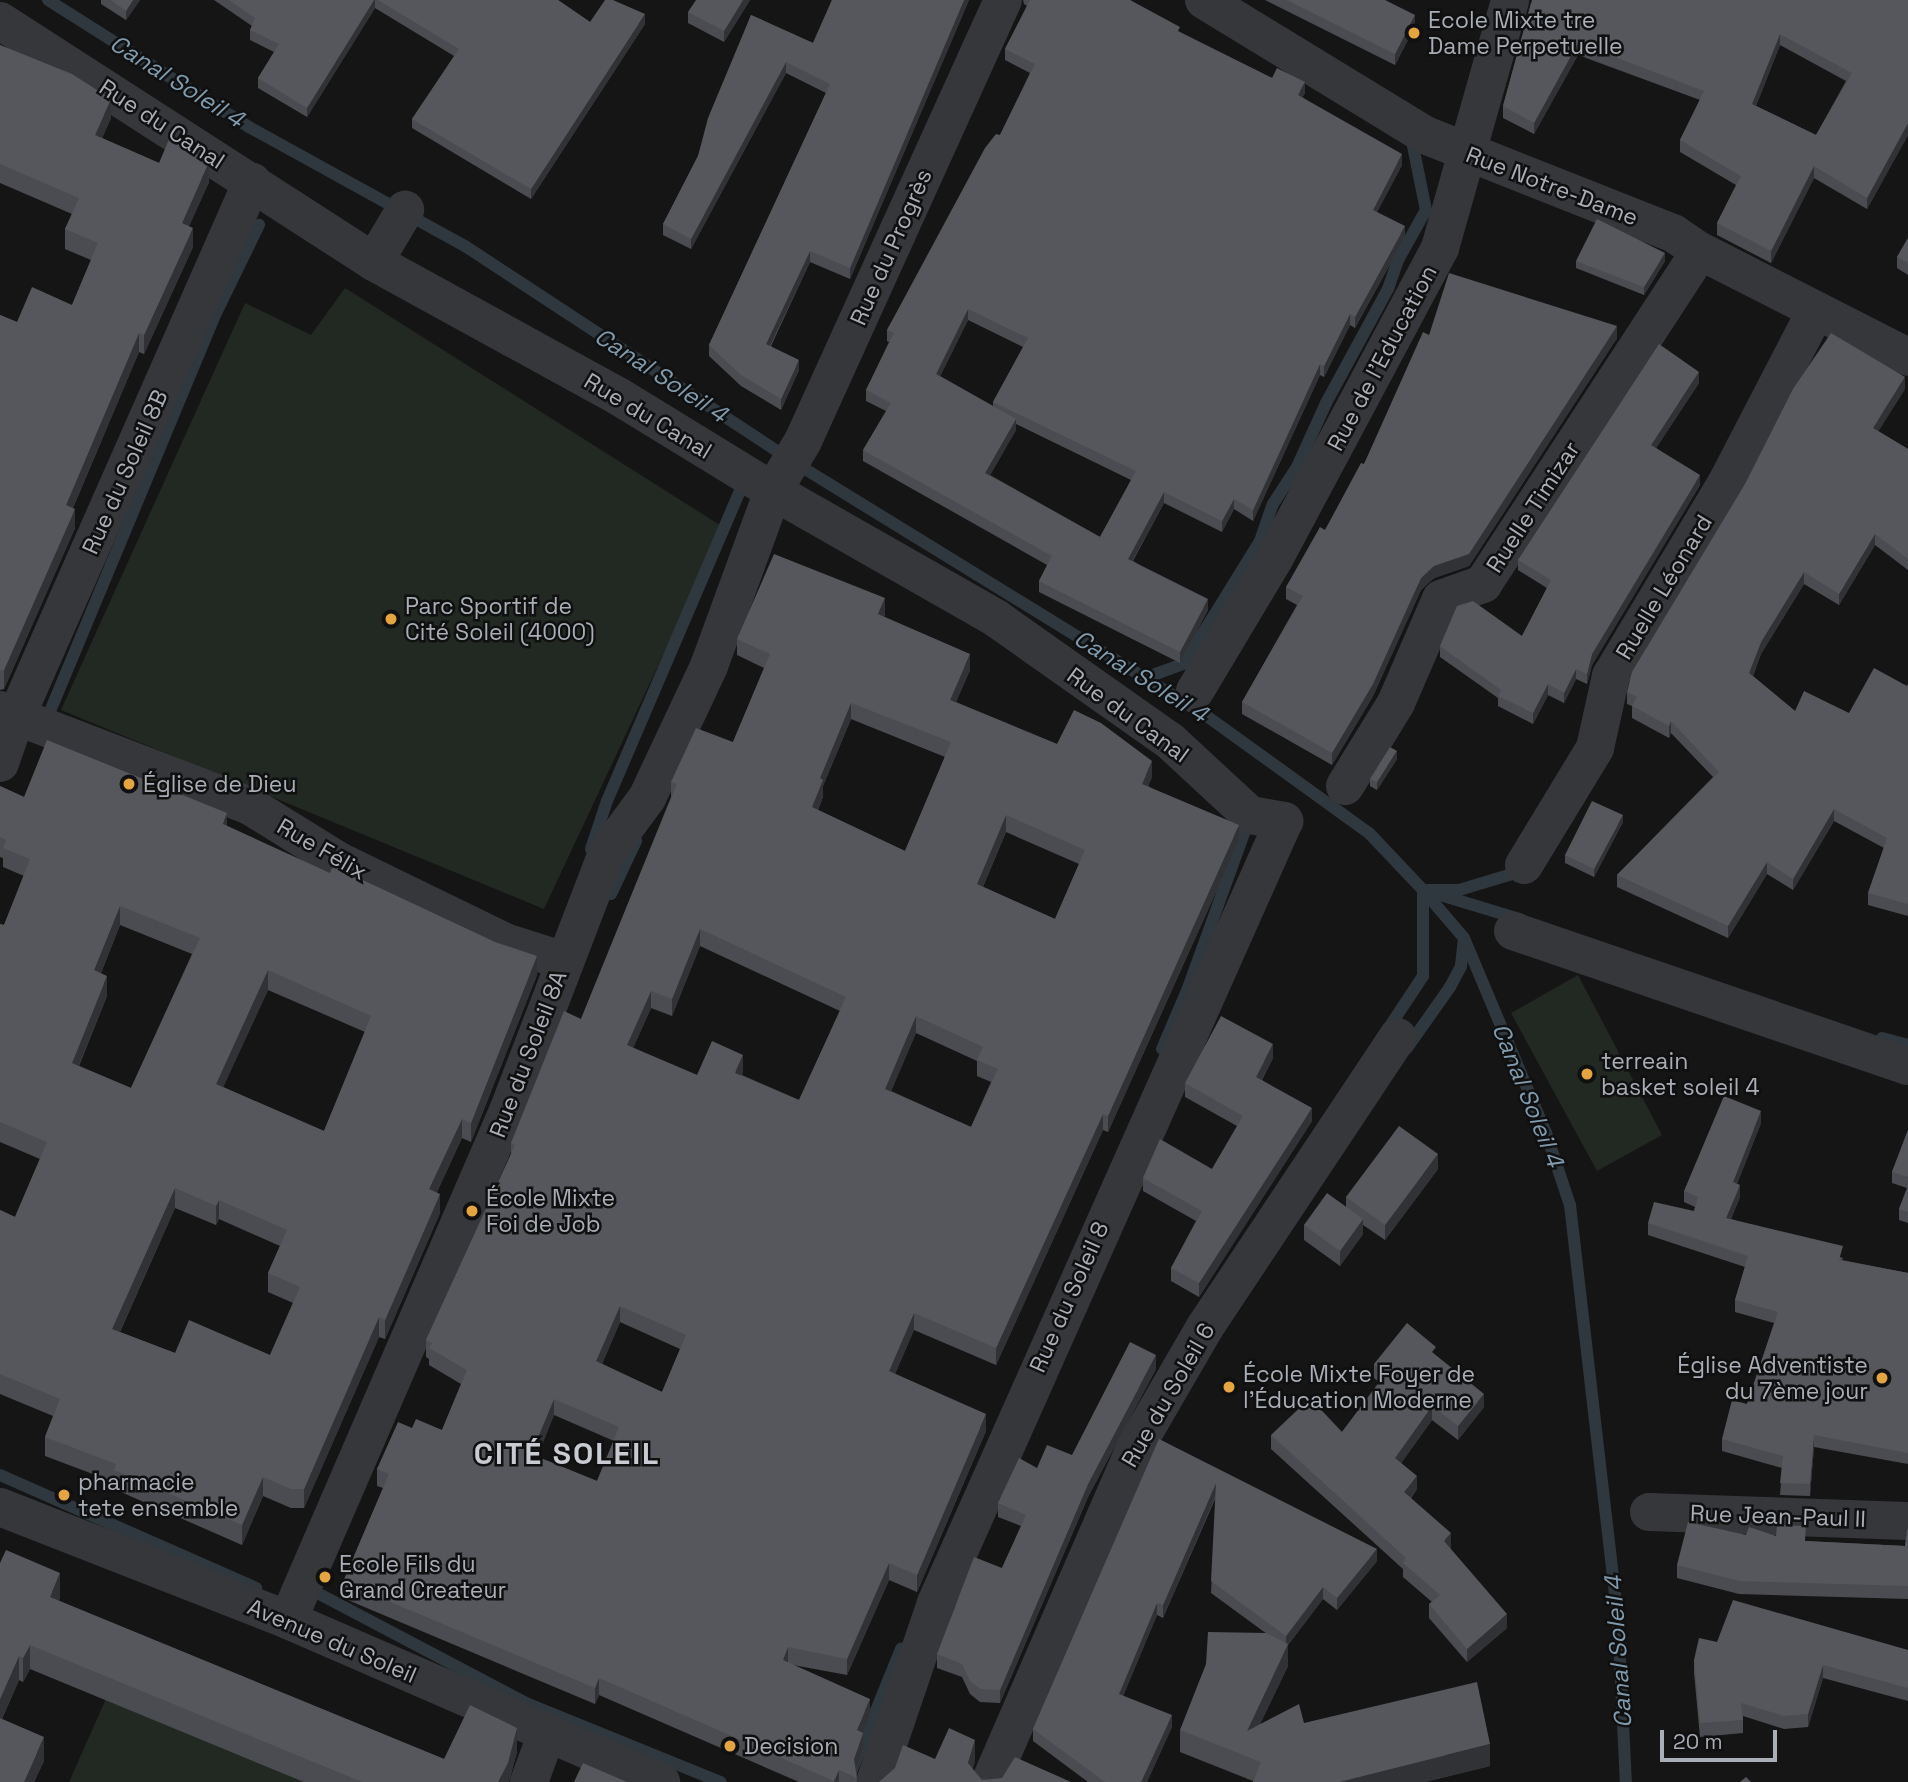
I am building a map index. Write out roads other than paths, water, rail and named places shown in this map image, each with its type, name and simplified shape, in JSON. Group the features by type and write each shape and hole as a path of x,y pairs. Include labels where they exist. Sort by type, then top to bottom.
{"street":[{"name":"Rue du Progrès","path":"773,491 803,441 1003,0"},
{"name":"Rue Notre-Dame","path":"1203,0 1425,135 1673,233 1700,251 1908,358"},
{"name":"Rue de l'Education","path":"1195,691 1274,559 1440,248 1464,152 1510,0"},
{"name":"Rue du Canal","path":"0,21 374,262 618,397 773,491 997,619 1170,741 1250,815 1284,821"},
{"name":"Rue du Soleil 8B","path":"0,763 8,713 251,182"},
{"path":"374,262 405,210"},
{"name":"Ruelle Timizar","path":"1345,786 1396,703 1441,599 1483,584 1700,251"},
{"name":"Ruelle Léonard","path":"1524,865 1595,748 1611,676 1726,484 1815,312"},
{"name":"Rue du Soleil 8A","path":"288,1620 508,1111 608,851 647,798 709,666 773,491"},
{"name":"Rue Félix","path":"8,713 250,806 349,866 505,942 565,961"},
{"name":"Rue du Soleil 8","path":"875,1782 936,1603 1284,821"},
{"path":"1513,931 1908,1066"},
{"name":"Rue du Soleil 6","path":"990,1782 1136,1446 1205,1327 1398,1037"},
{"name":"Avenue du Soleil","path":"0,1507 288,1620 662,1782"},
{"name":"Rue Jean-Paul II","path":"1648,1512 1908,1521"},
{"path":"529,1782 547,1733"}],"waterway":[{"name":"Canal Soleil 4","path":"48,0 249,127 465,246 805,469 1208,717 1369,833 1423,890 1464,938 1546,1133 1570,1205 1618,1621 1626,1782"},
{"path":"1142,679 1183,664 1210,622 1260,541 1273,504 1297,467 1326,403 1388,289 1398,260 1426,210 1411,136"},
{"path":"51,709 217,311 259,225"},
{"path":"591,849 607,801 739,493"},
{"path":"1162,1049 1188,988 1250,817"},
{"path":"611,894 636,841"},
{"path":"1423,890 1459,890 1509,875 1516,864"},
{"path":"1386,1032 1423,976 1423,890"},
{"path":"1437,894 1520,919"},
{"path":"1407,1048 1450,987 1461,966 1464,939"},
{"path":"1882,1038 1908,1045"},
{"path":"0,1475 256,1588"},
{"path":"306,1587 526,1703 721,1782"},
{"path":"847,1782 901,1649"}],"place":[{"name":"Ecole Mixte tre Dame Perpetuelle","path":"1414,33"},
{"name":"Parc Sportif de Cité Soleil (4000)","path":"391,619"},
{"name":"Église de Dieu","path":"129,784"},
{"name":"terreain basket soleil 4","path":"1587,1074"},
{"name":"École Mixte Foi de Job","path":"472,1211"},
{"name":"Église Adventiste du 7ème jour","path":"1882,1378"},
{"name":"École Mixte Foyer de l'Éducation Moderne","path":"1229,1387"},
{"name":"pharmacie tete ensemble","path":"64,1495"},
{"name":"Ecole Fils du Grand Createur","path":"325,1577"},
{"name":"Decision","path":"730,1746"}],"district":[{"name":"CITÉ SOLEIL","path":"567,1454"}]}
